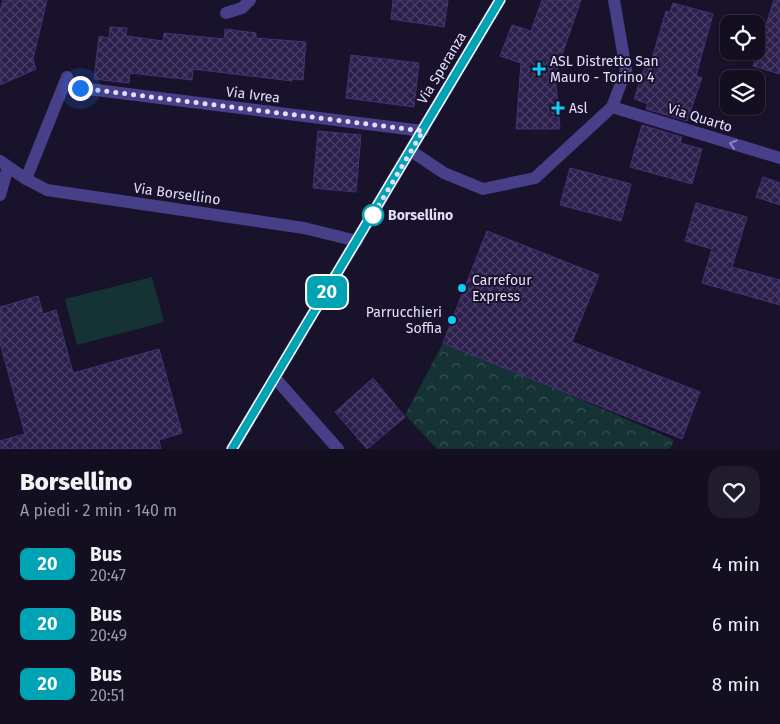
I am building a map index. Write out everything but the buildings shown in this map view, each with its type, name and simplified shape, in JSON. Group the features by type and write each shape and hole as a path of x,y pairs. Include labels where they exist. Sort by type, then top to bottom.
{"street":[{"path":"226,13 242,8 250,0"},
{"name":"Via Speranza","path":"232,449 500,0"},
{"path":"411,151 444,172 483,189 535,178 612,108 626,70 614,0"},
{"path":"26,179 67,77"},
{"name":"Via Ivrea","path":"80,88 423,131"},
{"name":"Via Quarto","path":"612,108 780,158"},
{"path":"0,195 4,164"},
{"name":"Via Borsellino","path":"4,164 47,190 304,228 357,241"},
{"path":"275,378 338,449"}],"green space":[{"path":"152,277 164,322 77,345 65,299"},
{"path":"443,343 532,378 674,440 670,449 437,449 405,415"}],"bus line":[{"name":"20","path":"232,449 500,0"}],"place":[{"name":"ASL Distretto San Mauro - Torino 4","path":"539,69"},
{"name":"Asl","path":"558,108"},
{"name":"Borsellino","path":"373,215"},
{"name":"Carrefour Express","path":"462,288"},
{"name":"Parrucchieri Soffia","path":"452,320"}],"route":[{"path":"80,88 423,131 373,215"}]}
